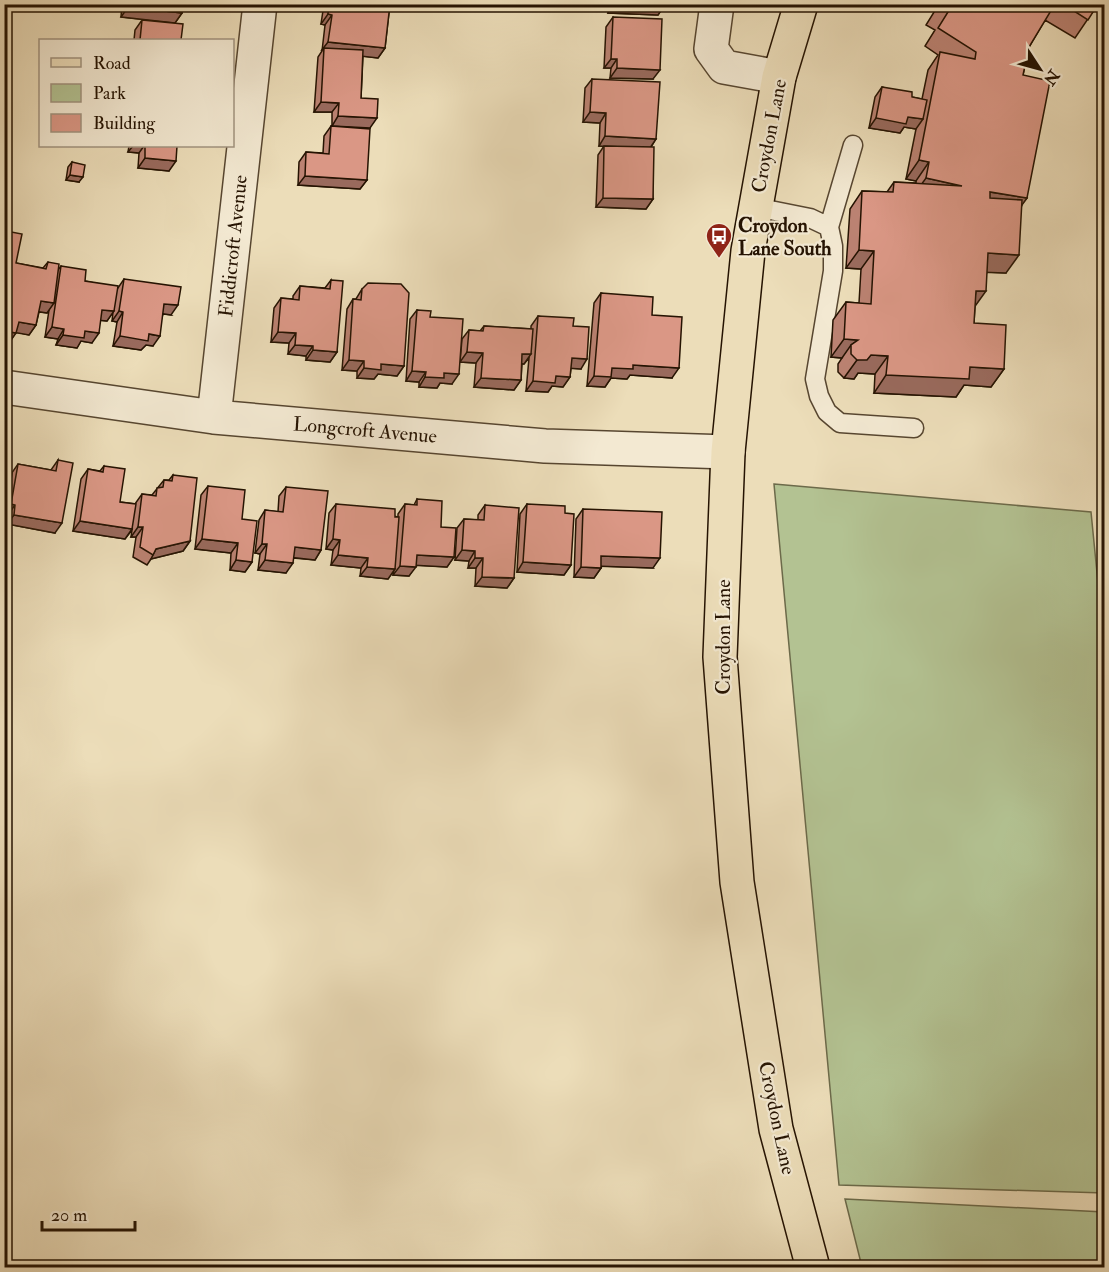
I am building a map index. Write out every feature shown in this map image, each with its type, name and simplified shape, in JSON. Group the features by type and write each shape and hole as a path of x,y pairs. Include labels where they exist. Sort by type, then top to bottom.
{"main road":[{"name":"Croydon Lane","path":"801,4 779,77 748,251 728,452 720,657 737,882 776,1129 813,1268"}],"street":[{"name":"Fiddicroft Avenue","path":"214,417 260,4"},
{"path":"717,4 711,49 724,67 779,77"},
{"name":"Longcroft Avenue","path":"4,387 214,417 545,446 728,452"}],"lane":[{"path":"853,146 829,227 833,246 833,272 815,379 819,396 827,412 840,423 915,428"},
{"path":"755,207 810,218 829,227"}],"green space":[{"path":"774,484 1091,512 1104,644 1104,1193 839,1185"},
{"path":"845,1199 1104,1212 1104,1267 862,1267"}],"building":[{"path":"128,4 183,4 182,13 128,7"},
{"path":"329,4 390,4 385,48 328,42 332,15 328,14"},
{"path":"940,4 1055,4 1029,47 1023,75 1050,81 1027,198 990,192 990,198 1022,200 1019,255 988,253 986,291 976,291 974,323 1006,325 1004,369 970,367 969,379 886,375 888,356 871,355 867,360 857,360 851,354 851,345 858,340 844,339 846,302 871,304 874,251 859,250 862,191 893,192 894,182 962,186 926,178 929,162 919,160 940,52 975,59 976,52 938,28 948,12 939,7"},
{"path":"1063,4 1098,4 1088,20"},
{"path":"613,17 662,19 660,70 617,68 617,59 611,59"},
{"path":"142,20 183,24 181,39 140,39"},
{"path":"324,48 363,50 361,98 378,99 377,118 338,116 339,103 321,102"},
{"path":"592,79 660,82 656,139 605,136 606,113 590,112"},
{"path":"882,87 912,92 912,97 927,100 923,119 908,117 906,124 876,118"},
{"path":"331,126 370,129 367,180 305,176 306,152 329,154"},
{"path":"604,146 654,147 653,199 603,198"},
{"path":"145,147 177,147 176,161 145,158"},
{"path":"72,162 85,165 83,177 70,175"},
{"path":"6,231 22,234 16,263 46,269 48,262 59,264 54,303 41,301 36,325 19,322 16,333 4,331 4,237"},
{"path":"61,266 86,270 85,281 118,286 114,311 102,310 99,333 85,331 84,338 63,335 64,329 52,327"},
{"path":"124,279 181,287 178,305 164,304 160,336 149,334 148,341 120,336 123,312 119,311"},
{"path":"331,280 343,281 337,352 313,350 313,346 295,345 296,333 278,332 281,298 299,300 300,286 330,289"},
{"path":"368,283 401,284 409,293 404,366 381,364 381,370 364,368 364,361 349,360 353,299 361,300 362,289"},
{"path":"601,293 653,297 652,315 682,317 679,368 633,365 633,369 612,368 611,377 594,376"},
{"path":"417,310 431,311 430,317 463,319 459,374 444,373 444,378 425,377 426,372 412,371"},
{"path":"538,316 574,318 573,326 589,327 587,359 572,358 570,377 556,376 555,383 533,381"},
{"path":"484,326 533,329 531,354 522,354 521,380 481,378 483,353 467,352 469,330 483,331"},
{"path":"4,448 9,449 4,470"},
{"path":"58,460 73,463 62,523 14,515 15,505 11,504 18,464 56,471"},
{"path":"104,466 125,469 120,502 136,504 132,529 80,521 88,469 103,472"},
{"path":"4,473 12,474 6,507 4,507"},
{"path":"173,475 197,478 190,541 156,549 153,555 140,547 143,527 138,527 142,494 156,496 157,488 163,487 164,480 172,481"},
{"path":"208,486 245,490 242,519 257,521 252,562 236,560 238,543 202,539"},
{"path":"286,487 328,491 321,550 295,547 293,563 265,560 267,544 262,544 265,510 283,512"},
{"path":"417,499 442,501 441,527 456,528 454,557 417,555 416,567 400,566 405,504 417,505"},
{"path":"336,504 395,509 395,517 399,517 395,569 367,567 368,558 338,555 340,540 333,539"},
{"path":"527,504 565,506 565,513 574,514 571,565 523,562"},
{"path":"485,505 519,508 514,578 482,577 483,558 475,558 475,551 462,550 464,519 484,520"},
{"path":"583,509 662,512 660,558 601,556 601,568 581,567"}],"place":[{"name":"Croydon Lane South","path":"719,259"}]}
